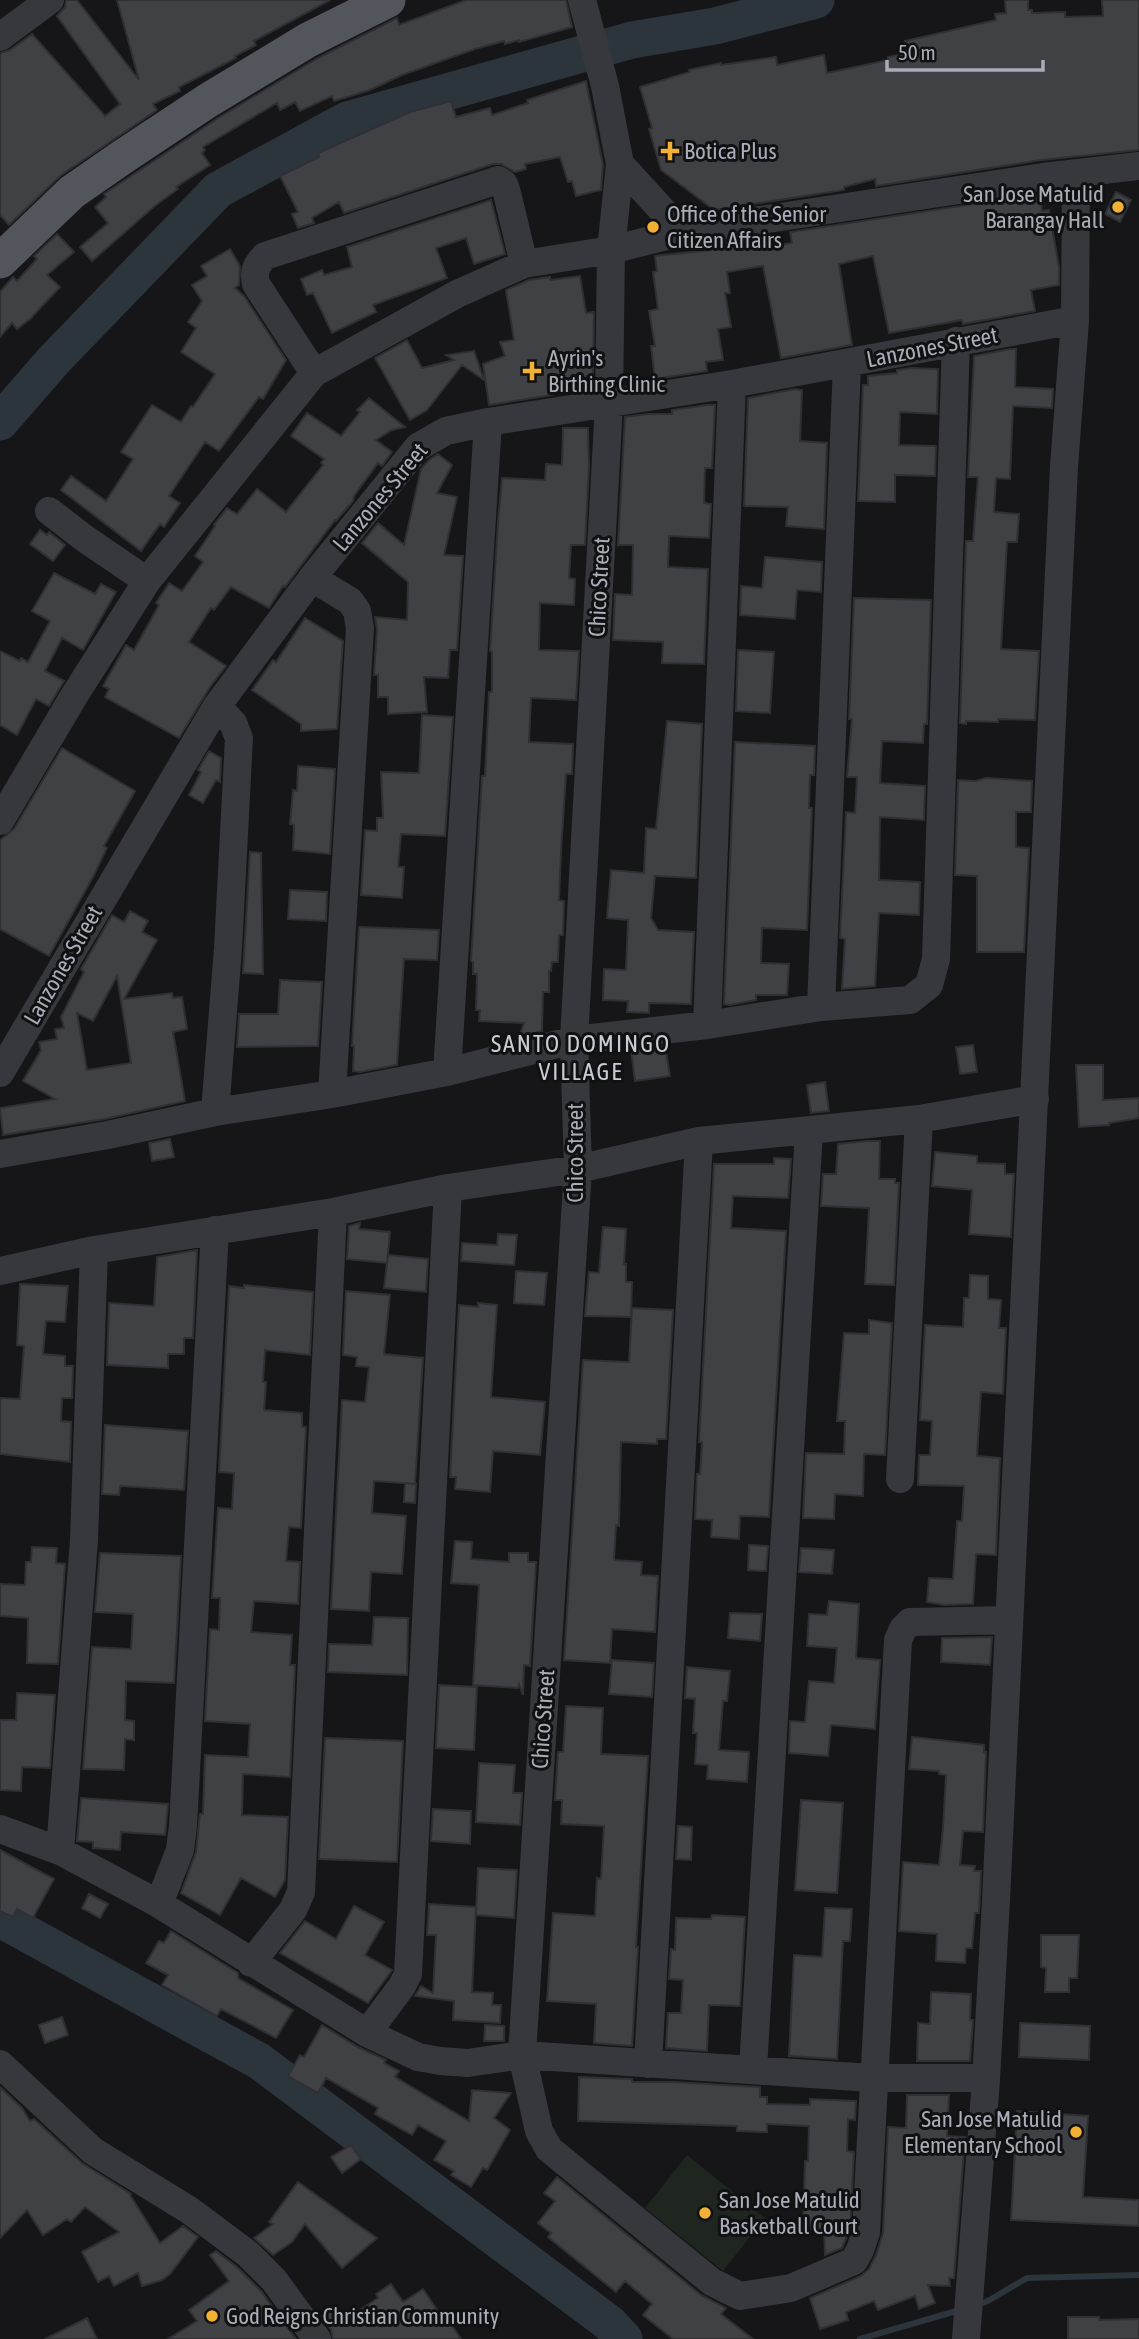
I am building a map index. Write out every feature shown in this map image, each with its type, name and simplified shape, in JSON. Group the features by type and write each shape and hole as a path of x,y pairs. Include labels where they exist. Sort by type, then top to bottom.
{"main road":[{"path":"0,261 72,192 124,156 207,101 308,40 387,0"}],"street":[{"path":"0,37 50,0"},
{"path":"582,1 605,86 620,164 682,232"},
{"name":"Chico Street","path":"620,164 611,250 609,404 574,1040 578,1169 522,2055 539,2131 549,2149 712,2282 740,2296 790,2288 854,2261 866,2232 872,2078 898,1640 903,1629 911,1622 1008,1620"},
{"path":"0,821 74,696 147,581 314,373 457,294 524,264 611,250 682,232 1139,166"},
{"path":"967,2328 986,2080 1064,467 1075,320 1076,174"},
{"path":"314,373 256,285 254,276 257,264 265,256 498,180 504,184 507,192 524,264"},
{"name":"Lanzones Street","path":"0,1073 217,706 312,578 418,447 446,431 488,422 732,384 1075,320"},
{"path":"0,1154 215,1112 332,1094 447,1072 574,1040 707,1025 821,1007 910,1000 929,985 936,959 956,341"},
{"path":"821,1007 847,364"},
{"path":"707,1025 732,384"},
{"path":"447,1072 488,422"},
{"path":"49,510 84,538 147,581"},
{"path":"312,578 350,601 358,611 360,628 332,1094"},
{"path":"215,1112 239,738 233,723 217,706"},
{"path":"0,1271 94,1250 333,1212 448,1188 578,1169 699,1141 919,1119 1035,1099"},
{"path":"900,1479 919,1119"},
{"path":"753,2069 809,1131"},
{"path":"648,2064 699,1141"},
{"path":"367,2033 408,1974 448,1188"},
{"path":"251,1963 293,1910 301,1892 333,1212"},
{"path":"159,1904 177,1859 183,1826 215,1230"},
{"path":"60,1851 84,1540 94,1250"},
{"path":"0,1829 60,1851 159,1904 367,2033 418,2057 468,2063 522,2055 872,2078 986,2080"},
{"path":"0,2064 93,2151 189,2210 247,2254 274,2280 317,2339"}],"shaded area":[{"name":"San Jose Matulid Basketball Court","path":"687,2155 765,2218 723,2271 645,2208"}],"building":[{"path":"66,0 77,0 139,80 117,0 330,0 254,41 256,45 235,56 236,58 179,87 180,91 153,104 157,110 60,176 9,225 0,215 0,53 10,50 32,34 105,116 120,104 57,16 65,7"},
{"path":"466,0 566,0 572,27 519,42 505,44 504,41 475,49 402,75 370,90 334,101 332,96 300,111 295,102 280,110 277,103 203,147 205,150 202,153 210,165 176,187 178,189 92,261 80,247 108,223 95,207 106,197 104,194 218,118 318,58 397,18 399,25"},
{"path":"1005,0 1028,0 1028,10 1032,10 1032,13 1065,12 1065,17 1103,16 1102,0 1139,0 1139,150 1041,160 876,186 875,179 844,187 844,190 714,210 661,170 640,87 690,72 689,70 721,63 776,57 777,65 824,55 827,73 888,60 888,57 908,53 905,41 996,20 995,14 1006,13"},
{"path":"586,81 603,165 601,190 576,196 560,157 525,164 526,169 515,172 501,164 493,164 344,213 339,202 312,218 314,223 298,228 292,214 298,212 280,176 319,157 318,153 410,112 451,101 456,117 490,108 492,115 528,103 527,100"},
{"name":"San Jose Matulid Barangay Hall","path":"1116,192 1131,200 1120,222 1105,214"},
{"path":"1040,194 1042,211 1049,210 1059,267 1059,285 1031,290 1035,311 963,324 962,320 889,333 873,256 839,264 852,345 781,358 763,266 727,272 730,293 725,293 731,327 718,329 723,360 706,362 707,371 655,379 651,346 655,346 649,311 658,309 653,272 657,271 655,256 711,250 710,244 745,239 747,250 792,243 790,232"},
{"path":"491,200 505,254 474,264 466,238 436,248 447,278 373,305 376,312 332,333 313,293 307,295 301,279 322,270 324,275 352,267 347,247"},
{"path":"57,234 74,252 47,275 60,287 30,319 17,329 12,323 0,337 0,292 13,277 17,281 37,259 34,256"},
{"path":"230,249 240,266 239,285 235,288 244,296 286,360 263,399 259,397 219,451 205,442 169,496 180,503 164,527 160,524 141,551 61,490 71,476 106,501 133,459 121,452 152,405 181,422 191,406 193,407 215,374 181,352 196,328 188,322 202,301 192,285 207,276 201,266"},
{"path":"580,276 586,313 594,312 593,375 550,382 552,395 489,405 483,364 505,356 500,342 514,340 506,290 529,280"},
{"path":"407,340 422,368 454,360 446,355 474,351 484,380 462,365 427,410 410,420 375,358"},
{"path":"1016,349 1015,387 1053,389 1052,408 1013,406 1010,479 996,478 994,512 1019,514 1017,542 1007,542 1001,649 1039,651 1035,720 998,719 998,722 966,721 966,724 960,723 966,541 973,541 978,477 968,477 974,356"},
{"path":"938,369 937,414 900,412 899,445 936,446 935,476 895,475 895,502 858,501 863,385 868,385 868,376 897,373 897,370"},
{"path":"802,390 800,441 827,443 824,529 786,526 788,507 744,506 748,398"},
{"path":"369,398 405,427 392,430 376,440 392,452 382,466 378,463 353,501 335,520 285,587 283,586 269,608 231,587 214,610 211,608 189,642 226,666 179,738 105,697 109,689 103,686 126,645 134,650 159,605 156,603 169,583 182,591 203,562 195,556 227,508 237,514 257,489 286,512 323,465 321,463 324,459 291,436 307,413 341,436 360,412 357,410"},
{"path":"715,405 712,468 705,468 704,503 711,504 709,538 669,536 668,567 708,569 704,664 662,663 663,642 613,640 615,594 632,595 633,545 618,545 625,417 672,414 672,410"},
{"path":"563,428 588,428 585,545 571,545 569,578 575,579 574,605 540,603 539,650 579,651 576,700 531,698 529,742 573,744 572,774 566,774 561,851 559,900 564,901 563,935 559,935 558,962 552,962 549,971 549,992 543,992 542,1031 519,1037 524,1023 479,1021 480,1010 476,1010 477,974 473,974 471,961 482,776 485,776 489,692 492,692 490,651 498,522 502,478 545,480 546,464 562,465"},
{"path":"438,454 452,465 437,493 457,497 444,555 463,556 457,650 450,650 448,678 424,677 427,712 388,714 388,697 378,697 378,675 374,675 377,629 375,617 407,620 408,582 362,543 378,523 404,545 421,469"},
{"path":"40,530 47,535 49,532 65,545 53,561 30,544"},
{"path":"765,557 822,562 821,592 797,590 795,619 740,615 741,586 762,588"},
{"path":"54,573 95,594 101,584 116,592 83,650 62,638 45,671 64,681 49,706 36,699 17,735 0,725 0,651 28,662 50,621 32,611"},
{"path":"854,598 931,600 927,724 924,724 923,743 882,741 880,783 925,786 924,820 880,817 879,880 920,882 919,915 879,913 875,986 842,989 845,939 840,938 846,812 855,813 857,777 847,777 852,719 849,719"},
{"path":"305,618 343,641 337,729 301,731 301,724 252,690 273,660 276,662"},
{"path":"738,650 774,652 770,713 736,711"},
{"path":"422,715 453,717 445,836 401,834 398,867 404,867 402,898 361,895 365,830 377,831 377,818 383,818 381,772 419,773"},
{"path":"667,721 702,724 696,878 655,876 651,918 658,930 694,932 691,1004 649,1003 649,1013 627,1012 628,1001 603,1000 604,969 626,970 628,920 607,918 611,870 644,873 646,828 656,829"},
{"path":"735,742 815,746 814,775 810,775 809,808 812,808 807,930 762,928 761,963 789,964 787,995 756,995 756,1000 730,1005 724,1004"},
{"path":"62,748 135,791 104,846 107,848 94,875 49,956 0,929 0,840 14,829"},
{"path":"209,751 221,758 220,782 216,780 203,803 189,795 201,772 198,770"},
{"path":"298,766 335,769 330,854 293,850 294,825 290,824 293,790 297,791"},
{"path":"986,778 1032,781 1031,812 1016,812 1016,847 1029,848 1024,952 977,952 977,876 955,875 958,780 976,781"},
{"path":"250,852 261,853 263,974 243,973"},
{"path":"290,890 327,892 326,921 288,919"},
{"path":"130,911 148,921 142,932 157,940 124,999 172,993 173,998 182,997 187,1029 173,1032 185,1101 105,1119 3,1135 0,1108 55,1099 23,1081 41,1050 39,1042 57,1039 55,1029 64,1028 61,1017 84,972 81,969 112,915 124,922","holes":["117,976 131,1063 87,1070 77,1013 93,1021"]},
{"path":"359,927 439,930 437,960 404,959 397,1065 360,1072 353,1071 352,1046"},
{"path":"280,980 322,982 318,1046 237,1047 239,1014 278,1014"},
{"path":"973,1045 977,1072 960,1074 956,1047"},
{"path":"665,1046 670,1076 635,1081 631,1050"},
{"path":"1076,1065 1103,1065 1103,1100 1139,1098 1139,1118 1109,1125 1079,1127"},
{"path":"825,1082 829,1111 811,1113 807,1085"},
{"path":"170,1139 174,1157 152,1161 149,1143"},
{"path":"880,1141 879,1179 895,1179 895,1183 899,1183 894,1285 865,1284 869,1208 821,1206 823,1174 836,1174 838,1144"},
{"path":"935,1152 977,1156 977,1163 1005,1164 1005,1174 1014,1174 1011,1237 969,1234 972,1190 932,1186"},
{"path":"774,1158 791,1159 788,1198 733,1196 731,1228 786,1231 769,1517 740,1516 739,1539 711,1537 712,1520 695,1519 702,1442 699,1442 714,1164 774,1164"},
{"path":"360,1223 359,1229 390,1232 387,1263 347,1259 349,1226"},
{"path":"603,1227 626,1229 624,1264 626,1282 632,1282 631,1317 585,1316 589,1272 599,1273"},
{"path":"498,1234 517,1235 514,1265 461,1261 462,1243 497,1245"},
{"path":"197,1250 193,1338 184,1338 184,1354 168,1354 168,1368 107,1365 109,1303 154,1306 157,1257"},
{"path":"388,1255 428,1259 426,1292 384,1288"},
{"path":"516,1271 547,1273 544,1305 514,1303"},
{"path":"970,1275 988,1276 988,1299 1001,1300 999,1328 1006,1328 1003,1394 981,1392 977,1456 1000,1458 996,1555 976,1554 973,1604 944,1605 927,1602 929,1578 953,1579 957,1521 962,1521 964,1486 918,1485 919,1455 930,1455 932,1421 920,1420 925,1325 963,1327 964,1298 969,1298"},
{"path":"20,1284 68,1286 65,1322 46,1321 43,1354 65,1356 65,1366 73,1366 72,1398 62,1398 61,1421 71,1422 70,1462 0,1454 0,1398 20,1399 24,1346 17,1345"},
{"path":"244,1285 313,1292 310,1355 265,1350 263,1382 266,1382 264,1410 302,1413 302,1427 306,1427 301,1528 289,1527 286,1561 300,1562 298,1604 254,1601 251,1632 292,1635 290,1665 295,1665 290,1777 243,1774 242,1815 288,1817 285,1880 275,1897 241,1878 220,1915 181,1893 196,1852 200,1814 203,1814 205,1755 248,1757 250,1724 205,1721 210,1629 219,1630 220,1598 212,1598 218,1508 232,1509 234,1473 219,1472 229,1286 244,1288"},
{"path":"346,1291 390,1295 384,1354 423,1358 415,1484 374,1481 372,1513 406,1516 402,1574 371,1572 369,1611 331,1609 342,1400 365,1402 369,1367 356,1366 357,1357 343,1355"},
{"path":"478,1303 497,1305 491,1397 545,1402 540,1455 493,1451 490,1492 455,1489 456,1477 450,1477 459,1305 478,1307"},
{"path":"632,1308 673,1310 666,1439 657,1439 657,1444 621,1442 619,1526 616,1525 614,1560 642,1562 641,1575 658,1576 655,1632 612,1629 610,1663 564,1660 583,1360 629,1362"},
{"path":"869,1320 892,1323 885,1455 864,1454 863,1496 835,1494 834,1519 803,1518 806,1453 844,1454 845,1421 837,1421 844,1333 869,1334"},
{"path":"105,1425 188,1431 184,1490 120,1486 119,1495 102,1494"},
{"path":"405,1484 416,1484 415,1503 404,1502"},
{"path":"455,1541 472,1542 471,1559 509,1562 509,1553 528,1553 528,1562 536,1562 530,1666 524,1665 523,1695 519,1684 518,1688 473,1685 479,1585 451,1583"},
{"path":"749,1545 768,1546 766,1571 748,1570"},
{"path":"32,1547 57,1548 56,1563 65,1564 58,1664 27,1663 28,1618 0,1616 0,1584 25,1585 26,1562 31,1562"},
{"path":"801,1548 834,1550 832,1574 799,1572"},
{"path":"100,1553 181,1556 174,1683 126,1681 125,1720 134,1721 134,1740 125,1739 124,1770 83,1769 92,1647 131,1649 133,1614 95,1612"},
{"path":"829,1601 859,1604 856,1658 880,1660 875,1729 831,1725 828,1756 789,1753 790,1721 805,1722 809,1681 834,1683 837,1648 807,1646 809,1614 827,1615"},
{"path":"730,1613 762,1614 760,1641 728,1638"},
{"path":"374,1617 408,1618 407,1675 328,1672 329,1644 372,1645"},
{"path":"992,1637 990,1665 941,1662 942,1638"},
{"path":"612,1660 654,1663 652,1697 609,1694"},
{"path":"687,1667 730,1671 727,1701 723,1701 719,1750 749,1752 747,1782 707,1779 708,1765 695,1764 695,1699 685,1698"},
{"path":"439,1685 477,1687 474,1750 436,1748"},
{"path":"17,1693 55,1695 50,1768 22,1767 21,1791 0,1790 0,1720 16,1720"},
{"path":"566,1706 603,1708 601,1754 648,1756 632,2046 594,2043 596,2004 547,2001 553,1913 595,1916 597,1878 601,1879 604,1826 561,1824 562,1800 555,1800 558,1752 563,1752"},
{"path":"912,1737 984,1745 986,1752 983,1832 963,1831 960,1865 975,1866 974,1871 981,1871 979,1913 975,1913 972,1948 966,1948 965,1963 936,1961 937,1934 899,1931 903,1862 939,1865 943,1829 946,1775 939,1774 939,1771 909,1769"},
{"path":"325,1738 403,1741 397,1862 319,1859"},
{"path":"479,1763 515,1765 513,1793 522,1793 520,1825 476,1822"},
{"path":"81,1798 168,1804 165,1835 121,1832 120,1850 93,1848 93,1842 77,1841"},
{"path":"801,1800 843,1803 837,1893 795,1890"},
{"path":"433,1809 471,1811 470,1844 431,1841"},
{"path":"678,1826 692,1827 691,1860 676,1859"},
{"path":"0,1850 54,1879 33,1918 17,1909 13,1917 0,1911"},
{"path":"478,1868 517,1870 514,1918 476,1915"},
{"path":"89,1894 108,1904 100,1918 82,1908"},
{"path":"429,1904 476,1907 472,1992 493,1993 492,2005 501,2005 500,2023 453,2020 454,2001 415,1996 421,1986 433,1993 436,1935 427,1935"},
{"path":"354,1906 384,1922 365,1955 392,1970 368,2003 280,1953 305,1921 336,1939"},
{"path":"825,1908 852,1909 850,1941 843,1941 837,2059 789,2056 794,1955 822,1957"},
{"path":"712,1915 745,1917 740,2006 709,2005 707,2051 666,2048 668,2013 681,2013 683,1980 669,1979 671,1949 675,1950 676,1918 711,1919"},
{"path":"171,1931 238,1973 238,1978 293,2010 276,2038 221,2009 217,2016 162,1985 168,1975 146,1963 159,1941 164,1943"},
{"path":"1041,1935 1079,1935 1077,1978 1069,1978 1069,1992 1045,1992 1046,1968 1041,1967"},
{"path":"931,1992 971,1994 970,2020 973,2020 970,2061 917,2061 918,2023 930,2024"},
{"path":"62,2017 68,2035 45,2043 39,2025"},
{"path":"1020,2023 1090,2026 1089,2060 1019,2057"},
{"path":"322,2025 386,2060 384,2063 399,2071 395,2077 469,2121 472,2090 511,2093 494,2118 510,2130 487,2170 483,2168 471,2187 451,2175 454,2171 434,2160 446,2141 418,2125 412,2135 375,2114 378,2108 326,2078 318,2093 288,2076 300,2055 304,2057"},
{"path":"485,2025 504,2026 504,2041 484,2041"},
{"path":"579,2077 760,2087 760,2097 767,2097 767,2104 810,2105 810,2099 856,2101 855,2120 848,2119 847,2151 854,2152 850,2229 842,2248 825,2255 824,2229 803,2228 809,2126 767,2124 767,2132 737,2131 737,2126 578,2121"},
{"path":"0,2087 22,2108 30,2121 34,2119 82,2163 131,2194 160,2243 183,2226 198,2237 170,2274 162,2280 142,2286 138,2273 114,2286 109,2276 98,2282 82,2252 119,2232 85,2207 71,2222 67,2219 43,2235 27,2210 0,2238"},
{"path":"907,2095 949,2095 947,2136 965,2137 954,2278 949,2278 950,2286 928,2285 935,2303 919,2309 915,2296 878,2310 874,2301 846,2312 848,2320 820,2329 810,2298 861,2276 869,2269 876,2255 883,2233 888,2127 906,2128"},
{"path":"1017,2111 1088,2116 1083,2197 1139,2200 1139,2226 1011,2220"},
{"path":"351,2145 361,2159 342,2173 331,2157"},
{"path":"557,2177 701,2295 726,2308 721,2314 753,2339 673,2339 643,2315 652,2304 625,2281 616,2292 548,2237 551,2233 538,2223 555,2201 544,2193"},
{"path":"298,2182 377,2238 342,2268 305,2224 292,2242 273,2255 254,2238 273,2224 269,2222"},
{"path":"216,2251 261,2291 296,2339 168,2339 197,2321 189,2310 229,2281 210,2255"},
{"path":"391,2284 403,2302 423,2289 461,2339 333,2339 331,2330 321,2316 333,2307 343,2321 378,2298 376,2294"},
{"path":"1068,2317 1099,2317 1099,2320 1139,2319 1139,2339 1068,2339"},
{"path":"87,2318 97,2339 45,2339"}],"waterway":[{"path":"0,422 53,361 218,190 347,120 632,40 715,26 816,0"},
{"path":"0,1919 259,2061 609,2323 624,2339"},
{"path":"977,2305 1027,2278 1139,2275"},
{"path":"860,2339 960,2310"}],"place":[{"name":"Botica Plus","path":"670,151"},
{"name":"San Jose Matulid Barangay Hall","path":"1118,207"},
{"name":"Office of the Senior Citizen Affairs","path":"653,227"},
{"name":"Ayrin's Birthing Clinic","path":"532,371"},
{"name":"San Jose Matulid Elementary School","path":"1076,2132"},
{"name":"San Jose Matulid Basketball Court","path":"705,2213"},
{"name":"God Reigns Christian Community","path":"212,2316"}],"district":[{"name":"SANTO DOMINGO VILLAGE","path":"581,1057"}]}
